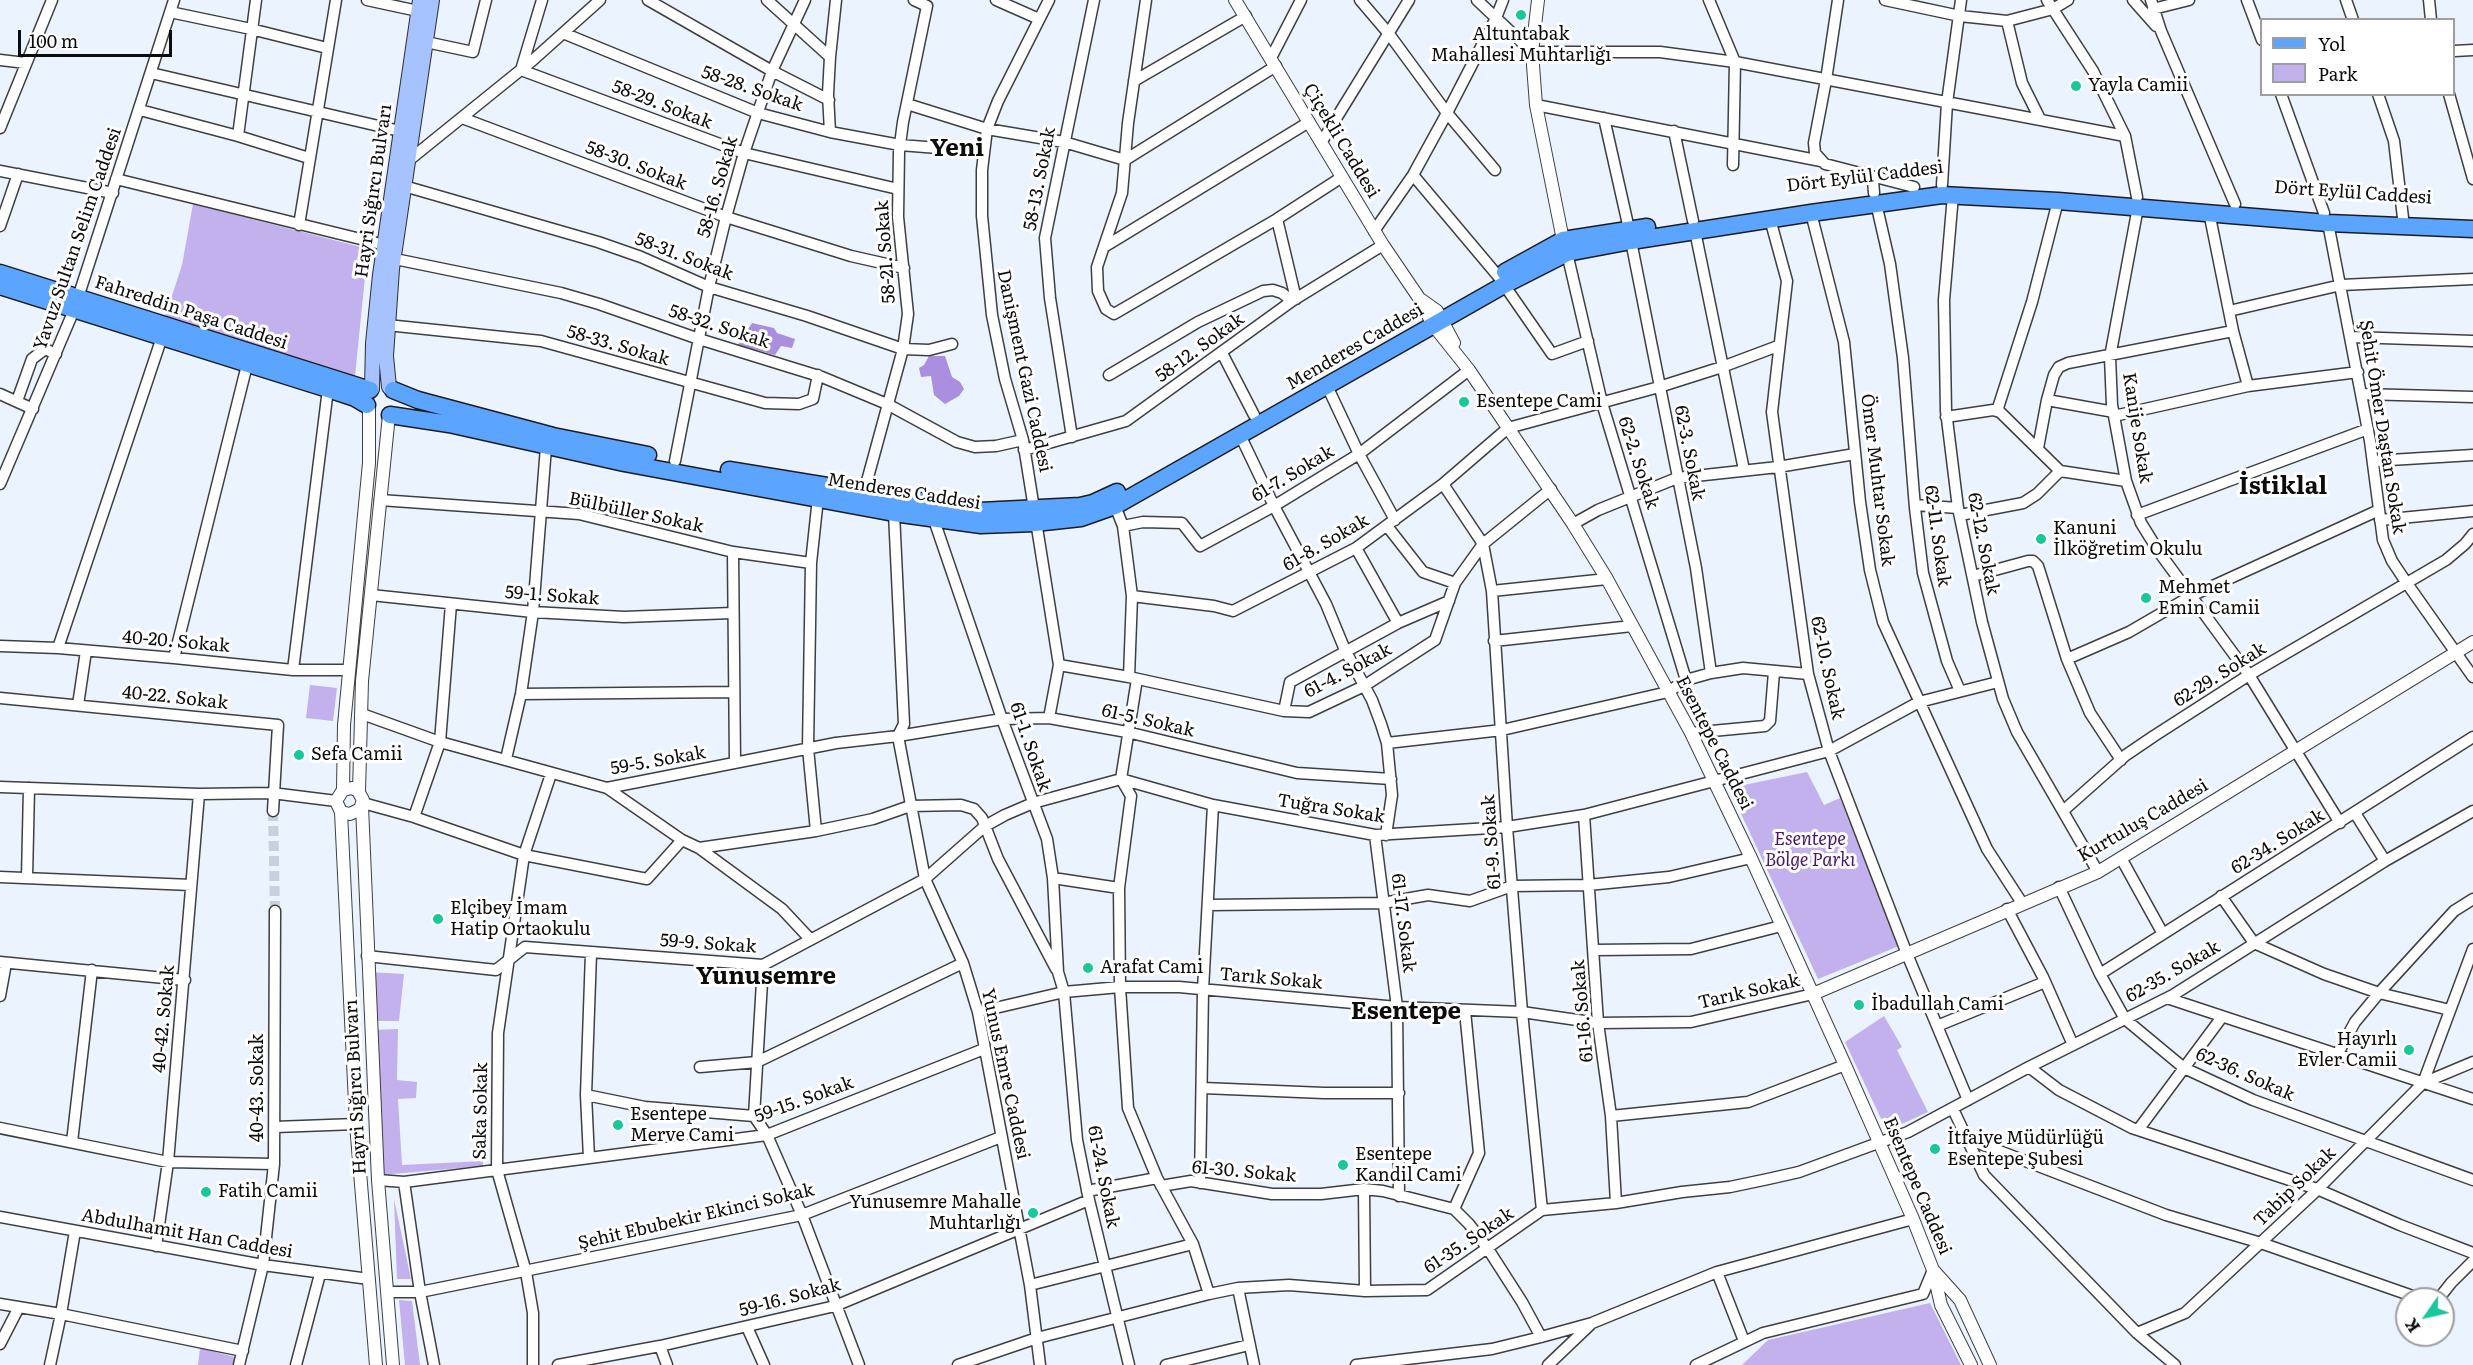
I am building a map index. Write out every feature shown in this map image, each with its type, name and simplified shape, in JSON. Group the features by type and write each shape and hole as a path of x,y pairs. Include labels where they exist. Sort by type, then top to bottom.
{"main road":[{"name":"Hayri Sığırcı Bulvarı","path":"377,395 386,366 387,325 404,186 432,0"},
{"name":"Hayri Sığırcı Bulvarı","path":"377,395 374,329 419,6"},
{"name":"Dört Eylül Caddesi","path":"1694,226 1811,213 1914,187 2058,201 2235,204 2326,218 2473,219"},
{"name":"Dört Eylül Caddesi","path":"1435,318 1565,247 1875,198 1947,190 2137,202 2209,212 2473,229"},
{"name":"Fahreddin Paşa Caddesi","path":"0,273 162,337 247,365 355,398 377,395"},
{"name":"Fahreddin Paşa Caddesi","path":"0,286 76,303 377,395"},
{"name":"Menderes Caddesi","path":"1435,318 1254,415 1110,496 1080,506 1035,516 981,525 894,513 546,447 449,424 389,415 376,416 377,395 438,405 554,436 675,461 980,511 1035,516 1081,518 1115,506 1327,386 1435,318"},
{"path":"377,395 397,397 397,405 389,415"}],"street":[{"path":"0,128 52,0"},
{"name":"Yavuz Sultan Selim Caddesi","path":"0,484 76,303 174,0"},
{"path":"238,136 256,0"},
{"path":"299,225 336,0"},
{"path":"367,0 419,6"},
{"path":"426,42 473,52 486,0"},
{"path":"521,70 542,0"},
{"path":"408,160 521,70 600,0"},
{"path":"648,0 772,71 829,100"},
{"path":"767,0 830,57"},
{"name":"58-16. Sokak","path":"675,461 709,287 744,153 772,71 805,0"},
{"path":"830,132 830,57 836,0"},
{"name":"58-21. Sokak","path":"864,492 886,404 903,349 908,314 898,217 900,145 927,6 914,0"},
{"path":"996,0 1039,19"},
{"name":"Danişment Gazi Caddesi","path":"1049,0 987,129 982,170 985,261 992,315 1005,379 1024,445 1059,665"},
{"name":"58-13. Sokak","path":"1072,437 1050,298 1045,238 1094,0"},
{"path":"1146,0 1128,123 1122,193 1097,267 1098,291 1106,309 1114,314 1276,219 1342,177"},
{"name":"Çiçekli Caddesi","path":"1235,0 1374,231 1419,298"},
{"path":"907,104 987,129 1064,142 1125,160 1273,62 1300,0"},
{"path":"1360,0 1389,34 1447,113 1495,170"},
{"path":"1321,143 1409,0"},
{"path":"1477,0 1532,52 1660,52 1735,62 1947,103 2040,118 2125,136"},
{"path":"1374,231 1413,175 1496,18 1503,0"},
{"path":"1538,0 1532,52 1536,105 1565,247"},
{"path":"1709,0 1735,62 1733,165"},
{"path":"1821,161 1813,145 1838,0"},
{"path":"1885,0 1960,16 2007,21 2050,4 2067,0"},
{"name":"62-12. Sokak","path":"1961,0 1947,103 1944,300 1946,417 1959,512 1982,622 2003,699 2017,732 2098,872"},
{"path":"2133,0 2161,31"},
{"path":"2189,0 2152,5 2235,204"},
{"path":"2247,0 2260,35"},
{"path":"2346,0 2352,18"},
{"path":"2429,0 2431,18"},
{"path":"2050,4 2093,71 2125,136 2137,202"},
{"path":"170,12 327,48"},
{"path":"1134,81 1246,16"},
{"path":"2007,21 2022,83 2040,118"},
{"name":"58-28. Sokak","path":"563,33 758,113 830,132 900,145 938,148"},
{"path":"2455,51 2473,50"},
{"path":"0,60 26,63"},
{"name":"58-29. Sokak","path":"521,70 744,153 898,189"},
{"path":"151,73 400,131"},
{"name":"Şehit Ömer Daştan Sokak","path":"2282,96 2326,218 2362,394 2383,540 2392,561 2473,676"},
{"path":"2379,96 2394,141 2403,218"},
{"path":"2450,96 2468,135 2473,179"},
{"path":"1536,105 1821,161 1914,187"},
{"path":"140,110 309,158"},
{"name":"58-30. Sokak","path":"462,117 726,217 851,256 904,268"},
{"name":"62-3. Sokak","path":"1604,118 1630,235 1696,568 1711,673"},
{"path":"1104,248 1309,122"},
{"path":"1674,131 1744,470"},
{"path":"0,171 113,193"},
{"name":"62-11. Sokak","path":"1864,172 1873,180 1890,264 1902,358 1915,505 1928,593 1947,662 1960,691"},
{"path":"0,226 18,174"},
{"path":"1413,175 1501,280 1552,354 1588,341"},
{"path":"116,179 385,245"},
{"name":"58-31. Sokak","path":"404,186 598,242 641,257 709,287 807,316 903,349 929,350 952,344"},
{"path":"1997,411 2032,302 2058,201"},
{"name":"Kanije Sokak","path":"2137,202 2110,357 2114,414 2126,481 2138,515 2159,552 2249,675 2340,823"},
{"path":"2209,212 2233,331 2248,386"},
{"name":"Ömer Muhtar Sokak","path":"1811,213 1844,342 1860,502 1870,570 1883,622 1987,849 2022,903"},
{"path":"1276,219 1294,300"},
{"name":"62-10. Sokak","path":"1770,219 1787,280 1772,412 1808,674 1829,751 1907,954 1968,1100"},
{"name":"58-12. Sokak","path":"1024,445 1072,437 1126,421 1294,300 1383,245"},
{"name":"62-2. Sokak","path":"1565,247 1602,403 1686,680"},
{"name":"58-32. Sokak","path":"395,259 561,293 699,339 818,375 886,404 957,442 975,447 1024,445"},
{"path":"2229,310 2341,285 2473,279"},
{"path":"1109,375 1198,322 1263,291 1273,290 1294,300"},
{"name":"Esentepe Caddesi","path":"1419,298 1435,318 1573,524 1607,579 1691,733 1751,858 1845,1065 1933,1270"},
{"name":"58-33. Sokak","path":"387,325 541,341 765,403 799,404 813,399 818,375"},
{"path":"2038,448 2047,400 2054,375 2059,367 2068,363 2110,357 2233,331"},
{"path":"58,648 162,337"},
{"path":"2351,337 2473,341"},
{"path":"1508,428 1659,387 1778,346"},
{"path":"17,401 32,359 45,349 56,354"},
{"path":"1222,353 1254,415"},
{"path":"174,658 247,365"},
{"name":"61-7. Sokak","path":"1123,526 1143,522 1182,523 1200,546 1274,506 1359,454 1469,370"},
{"path":"2047,400 2114,414 2248,386 2358,372"},
{"path":"1327,386 1391,523 1423,572 1455,583"},
{"path":"293,670 328,389"},
{"path":"0,394 33,409"},
{"path":"2362,394 2473,397"},
{"name":"Hayri Sığırcı Bulvarı","path":"376,1365 356,1124 340,801 349,670 377,395"},
{"path":"1946,417 2000,412 2060,471 2126,481"},
{"name":"Hayri Sığırcı Bulvarı","path":"389,415 362,681 361,800 378,1180 393,1365"},
{"name":"61-8. Sokak","path":"1132,596 1214,606 1233,611 1356,548 1443,484 1508,428"},
{"path":"2138,515 2368,429"},
{"name":"61-17. Sokak","path":"1240,435 1372,700 1388,743 1392,795 1380,835 1383,903 1397,1007 1399,1196"},
{"path":"506,759 521,694 533,612 546,447"},
{"path":"1573,524 1598,510 1677,478 1778,467 1855,454"},
{"path":"2373,461 2473,455"},
{"path":"1915,505 1959,512 2023,503 2037,494 2060,471"},
{"name":"61-9. Sokak","path":"1443,484 1483,544 1492,591 1507,827 1522,1012 1542,1210"},
{"name":"61-4. Sokak","path":"1059,665 1133,678 1284,711 1309,712 1364,686 1435,640 1455,583 1483,544 1551,489"},
{"path":"816,831 808,748 811,563 818,498"},
{"name":"Bülbüller Sokak","path":"380,500 579,514 733,552 811,563"},
{"path":"1115,506 1123,526 1132,596 1133,678 1121,779 1131,796 1119,888 1120,987 1128,1108 1159,1182 1193,1244 1209,1293"},
{"path":"2067,659 2129,632 2191,596 2379,515 2473,511"},
{"name":"Yunus Emre Caddesi","path":"894,513 904,724 898,736 925,879 963,963 978,1012 1030,1285 1040,1365"},
{"name":"61-1. Sokak","path":"934,520 1032,803 1047,839 1053,878 1058,972 1064,992"},
{"name":"62-29. Sokak","path":"2063,811 2121,760 2154,736 2249,675 2446,560 2473,534"},
{"path":"1356,548 1398,623"},
{"path":"733,552 735,763"},
{"path":"1972,576 2028,561 2036,563 2067,659 2090,712 2121,760"},
{"path":"1492,591 1607,579"},
{"name":"59-1. Sokak","path":"371,594 533,612 624,617 732,613"},
{"path":"1284,711 1290,682 1347,653 1398,623 1449,601"},
{"path":"414,817 440,742 452,604"},
{"path":"1494,641 1632,626"},
{"name":"Kurtuluş Caddesi","path":"1813,994 2098,872 2473,642"},
{"name":"40-20. Sokak","path":"0,646 58,648 293,670 349,670"},
{"path":"78,705 86,651"},
{"path":"1049,718 1059,665"},
{"path":"1388,743 1502,730 1668,692 1686,680 1711,673 1743,668 1808,674"},
{"path":"1691,733 1765,726 1770,721 1774,672"},
{"name":"Tuğra Sokak","path":"1121,779 1213,805 1380,835 1507,827 1584,815 1715,783 1829,751 1919,702 1998,682"},
{"path":"521,694 733,692"},
{"name":"40-22. Sokak","path":"0,698 278,724 272,793"},
{"name":"59-5. Sokak","path":"362,714 440,742 607,788 808,748 898,736"},
{"name":"61-5. Sokak","path":"898,736 1002,718 1049,718 1127,732 1297,773 1391,779"},
{"name":"62-34. Sokak","path":"2100,974 2473,737"},
{"name":"Saka Sokak","path":"533,1365 533,1313 526,1272 497,1170 498,1033 524,855 551,774"},
{"name":"59-9. Sokak","path":"367,956 496,969 525,947 763,965 925,879 985,826 1032,803 1121,779"},
{"path":"0,787 199,794 272,793 340,801 353,814 361,800"},
{"path":"27,878 29,788"},
{"path":"340,801 352,788 361,800 524,855 647,879 682,840"},
{"path":"607,788 682,840 699,848 782,909 810,939"},
{"path":"272,793 273,811"},
{"name":"40-42. Sokak","path":"156,1246 168,1162 199,794"},
{"path":"699,848 816,831 873,819 910,806 961,805 974,808 985,826 998,859 1058,972"},
{"path":"1200,1183 1203,990 1213,805"},
{"name":"62-35. Sokak","path":"1879,1143 1908,1132 2029,1067 2167,999 2385,861 2473,811"},
{"path":"2355,813 2385,861"},
{"name":"61-16. Sokak","path":"1584,815 1598,1023 1611,1116 1616,1203"},
{"path":"1209,905 1383,903 1428,895 1470,901 1512,886 1588,885 1669,877 1751,858"},
{"path":"2121,858 2163,934"},
{"path":"0,877 191,885"},
{"path":"1053,878 1119,888"},
{"name":"62-36. Sokak","path":"2059,887 2100,974 2125,1019 2184,1068 2253,1100 2473,1180"},
{"path":"2221,896 2254,943 2324,974 2379,993 2450,1010"},
{"path":"2337,1055 2355,1022 2379,993 2454,911 2473,899"},
{"path":"2007,909 2045,982 2073,1045"},
{"name":"40-43. Sokak","path":"239,1365 262,1265 273,1164 275,911"},
{"path":"1594,950 1691,949 1781,926"},
{"path":"2423,1083 2473,950"},
{"path":"589,1158 586,1095 591,953"},
{"path":"0,996 3,962 185,980"},
{"path":"700,1067 757,1062 963,963"},
{"path":"763,965 754,1116 767,1135 802,1215 859,1365"},
{"path":"72,1142 92,970"},
{"path":"1936,1026 2045,982"},
{"name":"Tarık Sokak","path":"978,1012 1064,992 1120,987 1203,990 1397,1007 1522,1012 1598,1023 1691,1022 1813,994"},
{"name":"61-24. Sokak","path":"1064,992 1077,1140 1088,1195 1130,1365"},
{"path":"2167,999 2473,1099"},
{"path":"1465,1011 1479,1153 1454,1209 1469,1224 1488,1250 1522,1302 1541,1337"},
{"path":"2138,1130 2222,1017"},
{"name":"59-15. Sokak","path":"378,1180 405,1182 767,1135 984,1049"},
{"name":"Tabip Sokak","path":"2137,1333 2185,1313 2317,1189 2423,1083 2473,1062"},
{"path":"1611,1116 1748,1102 1845,1065"},
{"path":"2029,1067 2059,1090 2092,1109 2138,1130 2317,1189 2400,1225 2473,1253"},
{"path":"1203,1088 1399,1093"},
{"path":"586,1095 645,1107 754,1116"},
{"path":"1953,1109 1984,1175 2137,1333 2175,1365"},
{"path":"275,1127 356,1124"},
{"path":"0,1128 168,1162 273,1164"},
{"name":"Şehit Ebubekir Ekinci Sokak","path":"388,1292 420,1292 802,1215 1001,1137"},
{"path":"1968,1139 2166,1215 2261,1243 2395,1290"},
{"name":"61-35. Sokak","path":"958,1365 1037,1338 1209,1293 1238,1288 1289,1285 1365,1291 1427,1290 1488,1250 1542,1210 1616,1203 1730,1187 1799,1172 1879,1143"},
{"name":"61-30. Sokak","path":"1020,1230 1088,1195 1159,1182 1191,1181 1272,1194 1383,1191 1454,1209"},
{"path":"405,1182 420,1292 434,1365"},
{"path":"1364,1190 1365,1291"},
{"name":"Abdulhamit Han Caddesi","path":"0,1217 262,1265 369,1279"},
{"path":"1356,1365 1492,1349 1541,1337 1592,1323 1717,1272 1913,1219"},
{"name":"59-16. Sokak","path":"558,1365 577,1364 836,1306 1020,1230"},
{"path":"52,1365 75,1231"},
{"path":"1030,1285 1193,1244"},
{"path":"2448,1287 2473,1261"},
{"path":"1696,1365 1763,1333 1923,1294 1933,1270"},
{"path":"1933,1270 1941,1305 1971,1365"},
{"path":"1933,1270 1960,1300 1989,1365"},
{"path":"1717,1272 1744,1341"},
{"path":"296,1365 320,1274"},
{"path":"1238,1288 1254,1365"},
{"path":"0,1304 243,1351"},
{"path":"0,1344 19,1307"},
{"path":"1548,1365 1592,1323"},
{"path":"747,1327 764,1365"},
{"path":"1166,1365 1250,1345"},
{"path":"660,1346 668,1365"}],"green space":[{"path":"193,204 361,247 367,257 355,376 165,317 182,265"},
{"path":"310,685 337,688 333,721 306,718"},
{"name":"Esentepe Bölge Parkı","path":"1807,772 1824,805 1840,798 1899,946 1818,979 1729,788"},
{"path":"368,972 404,974 399,1021 371,1021"},
{"path":"1884,1016 1902,1047 1897,1050 1928,1112 1893,1128 1884,1125 1845,1042"},
{"path":"398,1029 397,1080 417,1082 416,1098 398,1099 402,1165 483,1161 483,1166 381,1175 372,1030"},
{"path":"394,1199 411,1279 397,1279"},
{"path":"399,1300 412,1301 420,1365 405,1365"},
{"path":"1930,1303 1961,1365 1742,1365 1768,1340"},
{"path":"200,1348 238,1358 236,1365 198,1365"}],"shaded area":[{"path":"752,323 774,328 777,333 795,339 792,348 781,346 775,355 738,345"},
{"path":"929,356 945,356 952,377 960,382 964,389 959,396 945,404 934,395 931,376 921,377 919,368 924,365"}],"tunnel":[{"path":"273,811 275,911"}],"place":[{"name":"Altuntabak Mahallesi Muhtarlığı","path":"1521,15"},
{"name":"Yayla Camii","path":"2076,86"},
{"name":"Esentepe Cami","path":"1464,402"},
{"name":"Kanuni İlköğretim Okulu","path":"2041,539"},
{"name":"Mehmet Emin Camii","path":"2146,598"},
{"name":"Sefa Camii","path":"299,755"},
{"name":"Elçibey İmam Hatip Ortaokulu","path":"438,919"},
{"name":"Arafat Cami","path":"1088,968"},
{"name":"İbadullah Cami","path":"1859,1005"},
{"name":"Hayırlı Evler Camii","path":"2409,1050"},
{"name":"Esentepe Merve Cami","path":"618,1125"},
{"name":"İtfaiye Müdürlüğü Esentepe Şubesi","path":"1935,1149"},
{"name":"Esentepe Kandil Cami","path":"1343,1165"},
{"name":"Fatih Camii","path":"206,1192"},
{"name":"Yunusemre Mahalle Muhtarlığı","path":"1033,1213"}],"district":[{"name":"Yeni","path":"957,149"},
{"name":"İstiklal","path":"2283,487"},
{"name":"Yunusemre","path":"766,977"},
{"name":"Esentepe","path":"1406,1012"}]}
